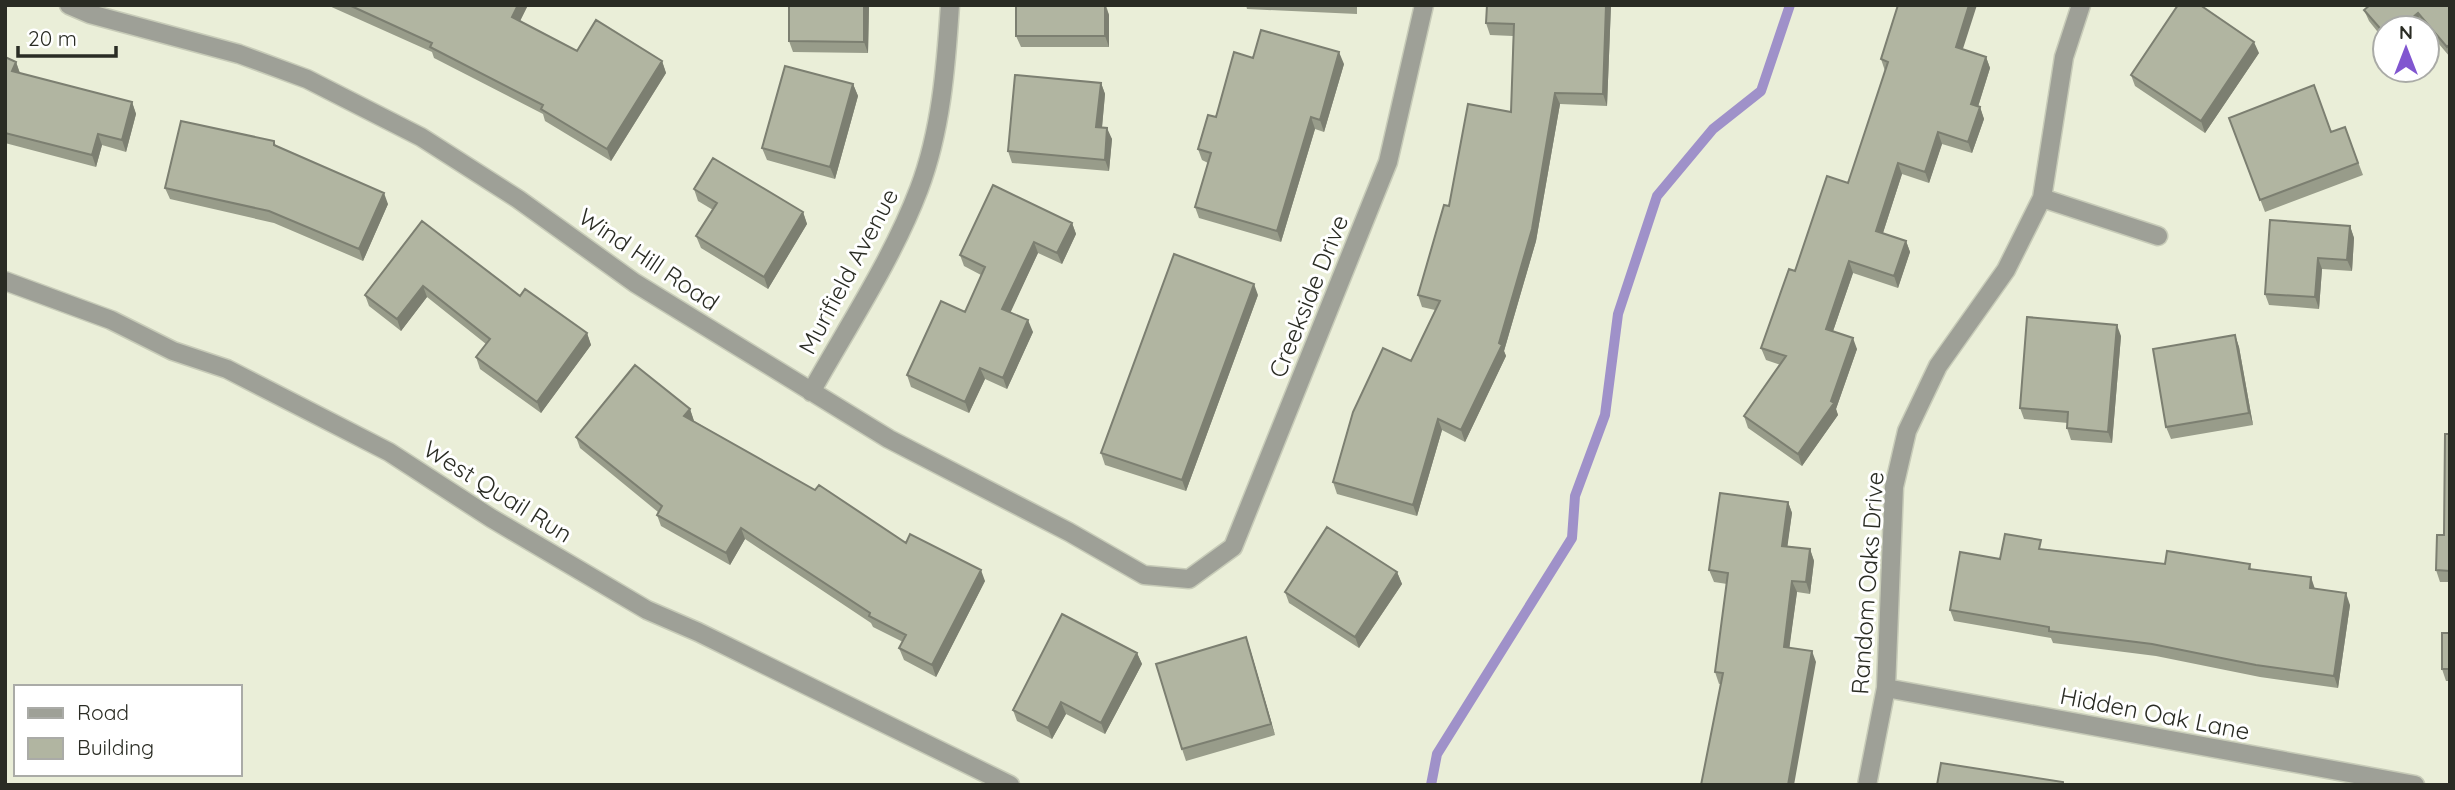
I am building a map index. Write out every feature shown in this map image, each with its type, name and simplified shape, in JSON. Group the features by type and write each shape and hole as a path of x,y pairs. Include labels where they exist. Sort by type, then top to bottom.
{"street":[{"name":"Wind Hill Road","path":"69,5 90,14 239,54 307,79 421,137 517,199 635,283 889,439 1069,532 1144,575 1189,579"},
{"name":"Murifield Avenue","path":"811,392 879,271 920,186 945,83 950,5"},
{"name":"Creekside Drive","path":"1189,579 1233,547 1238,535 1388,162 1424,5"},
{"name":"Random Oaks Drive","path":"1867,785 1886,688 1894,487 1907,431 1938,366 2006,270 2042,198 2064,57 2081,5"},
{"path":"2042,198 2158,236"},
{"name":"West Quail Run","path":"5,281 111,320 173,351 227,369 389,452 491,518 647,610 698,632 1010,785"},
{"name":"Hidden Oak Lane","path":"1886,688 2415,785"}],"building":[{"path":"349,5 518,5 512,17 577,51 596,20 662,61 607,149 541,109 543,105 430,47 432,43"},
{"path":"789,5 864,5 864,42 789,41"},
{"path":"1016,5 1105,5 1105,36 1016,36"},
{"path":"1487,5 1606,5 1603,94 1555,93 1532,229 1499,343 1502,345 1461,430 1438,419 1413,505 1333,482 1353,412 1383,348 1411,361 1440,301 1418,295 1444,205 1449,206 1468,104 1511,112 1514,24 1486,23"},
{"path":"1898,5 1969,5 1956,47 1986,57 1971,104 1980,107 1968,142 1938,132 1925,172 1898,163 1876,231 1906,241 1894,276 1849,261 1826,329 1853,338 1831,401 1834,403 1798,454 1744,416 1786,356 1761,348 1789,269 1795,271 1827,176 1848,183 1888,62 1881,59"},
{"path":"2178,5 2200,5 2254,42 2201,121 2131,75"},
{"path":"2370,5 2450,5 2450,44 2447,47 2441,40 2441,14 2371,14 2371,18 2364,10"},
{"path":"1261,30 1339,52 1320,120 1311,117 1277,231 1195,207 1211,153 1198,149 1208,115 1216,117 1234,52 1253,58"},
{"path":"5,57 16,62 12,71 132,102 122,140 98,134 92,155 5,133"},
{"path":"785,66 853,84 830,167 762,148"},
{"path":"1015,75 1101,83 1096,127 1107,128 1105,160 1008,151"},
{"path":"2314,85 2331,132 2345,127 2358,163 2260,200 2229,118"},
{"path":"181,121 274,141 274,145 384,193 359,249 269,211 165,188"},
{"path":"713,158 803,212 764,277 696,236 717,203 694,189"},
{"path":"993,185 1072,223 1057,253 1034,242 1002,309 1028,320 1003,378 980,368 965,402 907,375 941,301 965,312 985,267 960,255"},
{"path":"2270,220 2350,226 2347,260 2318,258 2315,297 2265,294"},
{"path":"422,221 520,296 525,289 587,333 537,402 476,357 490,339 423,286 397,319 365,295"},
{"path":"1174,254 1254,284 1182,480 1101,453"},
{"path":"2027,317 2117,325 2108,432 2067,428 2068,412 2020,408"},
{"path":"2235,335 2249,413 2166,427 2153,349"},
{"path":"635,365 690,409 684,416 815,490 819,485 906,543 910,534 981,570 932,665 899,648 906,635 869,616 870,613 741,528 726,553 657,515 662,506 576,437"},
{"path":"2445,434 2450,434 2450,571 2436,570 2437,535 2444,535"},
{"path":"1720,493 1788,502 1782,546 1810,549 1806,582 1792,581 1784,647 1812,651 1788,785 1701,785 1723,673 1715,672 1728,573 1709,570"},
{"path":"1327,527 1397,572 1355,637 1285,592"},
{"path":"2005,534 2041,540 2039,549 2165,564 2167,551 2250,564 2249,569 2311,577 2310,588 2346,593 2334,676 2256,665 2152,644 2049,631 2049,627 1950,610 1960,552 2000,559"},
{"path":"1062,614 1137,653 1101,723 1061,702 1048,728 1013,710"},
{"path":"2442,633 2450,633 2450,669 2442,669"},
{"path":"1246,637 1271,724 1182,749 1156,664"},
{"path":"1941,763 2063,782 2063,785 1937,785"}],"waterway":[{"path":"1431,785 1437,754 1572,538 1575,496 1605,415 1618,314 1657,196 1713,129 1761,91 1790,5"}]}
